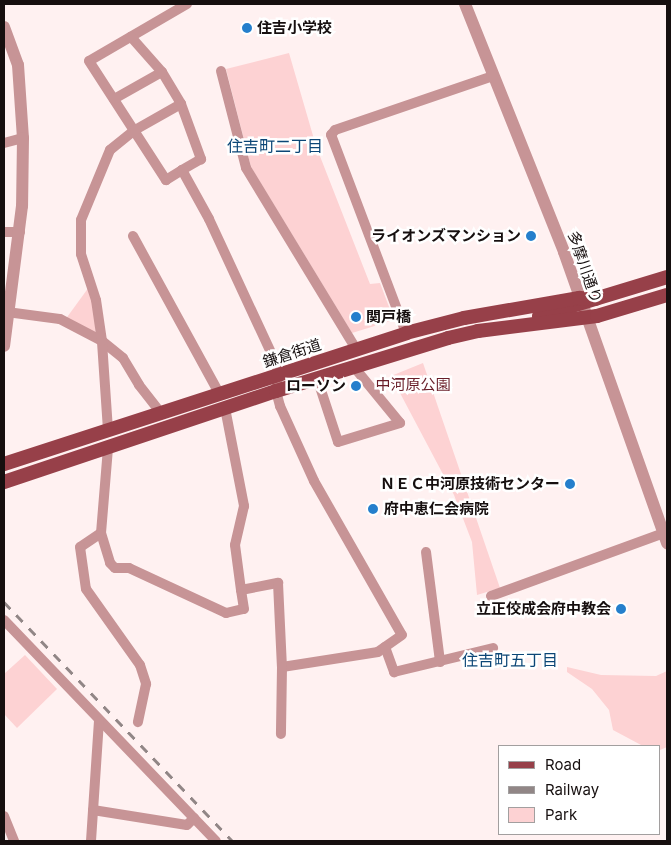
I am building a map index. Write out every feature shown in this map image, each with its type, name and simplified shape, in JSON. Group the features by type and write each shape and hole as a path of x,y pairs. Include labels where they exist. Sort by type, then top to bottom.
{"main road":[{"name":"鎌倉街道","path":"4,464 219,392 278,375 406,333 464,318 596,299 667,277"},
{"name":"鎌倉街道","path":"478,331 586,318 667,295"},
{"name":"鎌倉街道","path":"4,482 354,366 478,331 498,322 545,315 580,301"},
{"path":"305,366 302,372 305,376 317,378"}],"street":[{"path":"132,37 162,72 181,104 201,159 166,180 89,61 187,4"},
{"name":"多摩川通り","path":"465,4 561,244 665,538"},
{"path":"4,27 18,65 23,138 20,232 7,312 4,346"},
{"path":"221,71 246,168 356,349"},
{"path":"114,99 162,72"},
{"path":"406,333 331,135 335,130 493,76"},
{"path":"108,430 102,341 96,300 81,254 81,220 110,150 135,130 181,104"},
{"path":"4,143 23,138"},
{"path":"182,170 236,273 275,361 278,375 276,391 314,481 402,635 378,652 282,667"},
{"path":"4,232 20,232"},
{"path":"133,236 219,392"},
{"path":"7,312 60,320 102,341 123,358 139,385 160,412"},
{"path":"317,378 338,442 400,423 354,366"},
{"path":"108,448 101,533 110,563 115,568 129,568 226,613 244,609 235,546 244,506 225,408"},
{"path":"101,533 80,547 86,589 140,665 146,684 138,722"},
{"path":"491,596 665,538"},
{"path":"426,552 440,662"},
{"path":"242,590 278,583 282,667 281,734"},
{"path":"4,620 216,841"},
{"path":"386,647 394,672 493,648"},
{"path":"91,841 99,721"},
{"path":"93,810 187,825 194,818"},
{"path":"4,816 14,841"}],"green space":[{"path":"289,53 316,146 370,284 380,283 394,320 352,333 251,167 226,69"},
{"path":"89,287 94,301 96,336 65,320"},
{"name":"中河原公園","path":"423,363 500,588 477,595 472,542 454,495 391,376"},
{"path":"25,655 57,689 17,728 4,714 4,674"},
{"path":"567,667 601,675 656,676 667,671 667,747 661,750 661,745 641,745 613,730 609,710 592,689 567,672"}],"railway":[{"path":"4,602 232,841"}],"place":[{"name":"住吉小学校","path":"247,28"},
{"name":"ライオンズマンション","path":"531,236"},
{"name":"関戸橋","path":"356,317"},
{"name":"ローソン","path":"356,386"},
{"name":"ＮＥＣ中河原技術センター","path":"570,484"},
{"name":"府中恵仁会病院","path":"373,509"},
{"name":"立正佼成会府中教会","path":"621,609"}],"district":[{"name":"住吉町二丁目","path":"275,146"},
{"name":"住吉町五丁目","path":"510,660"}]}
